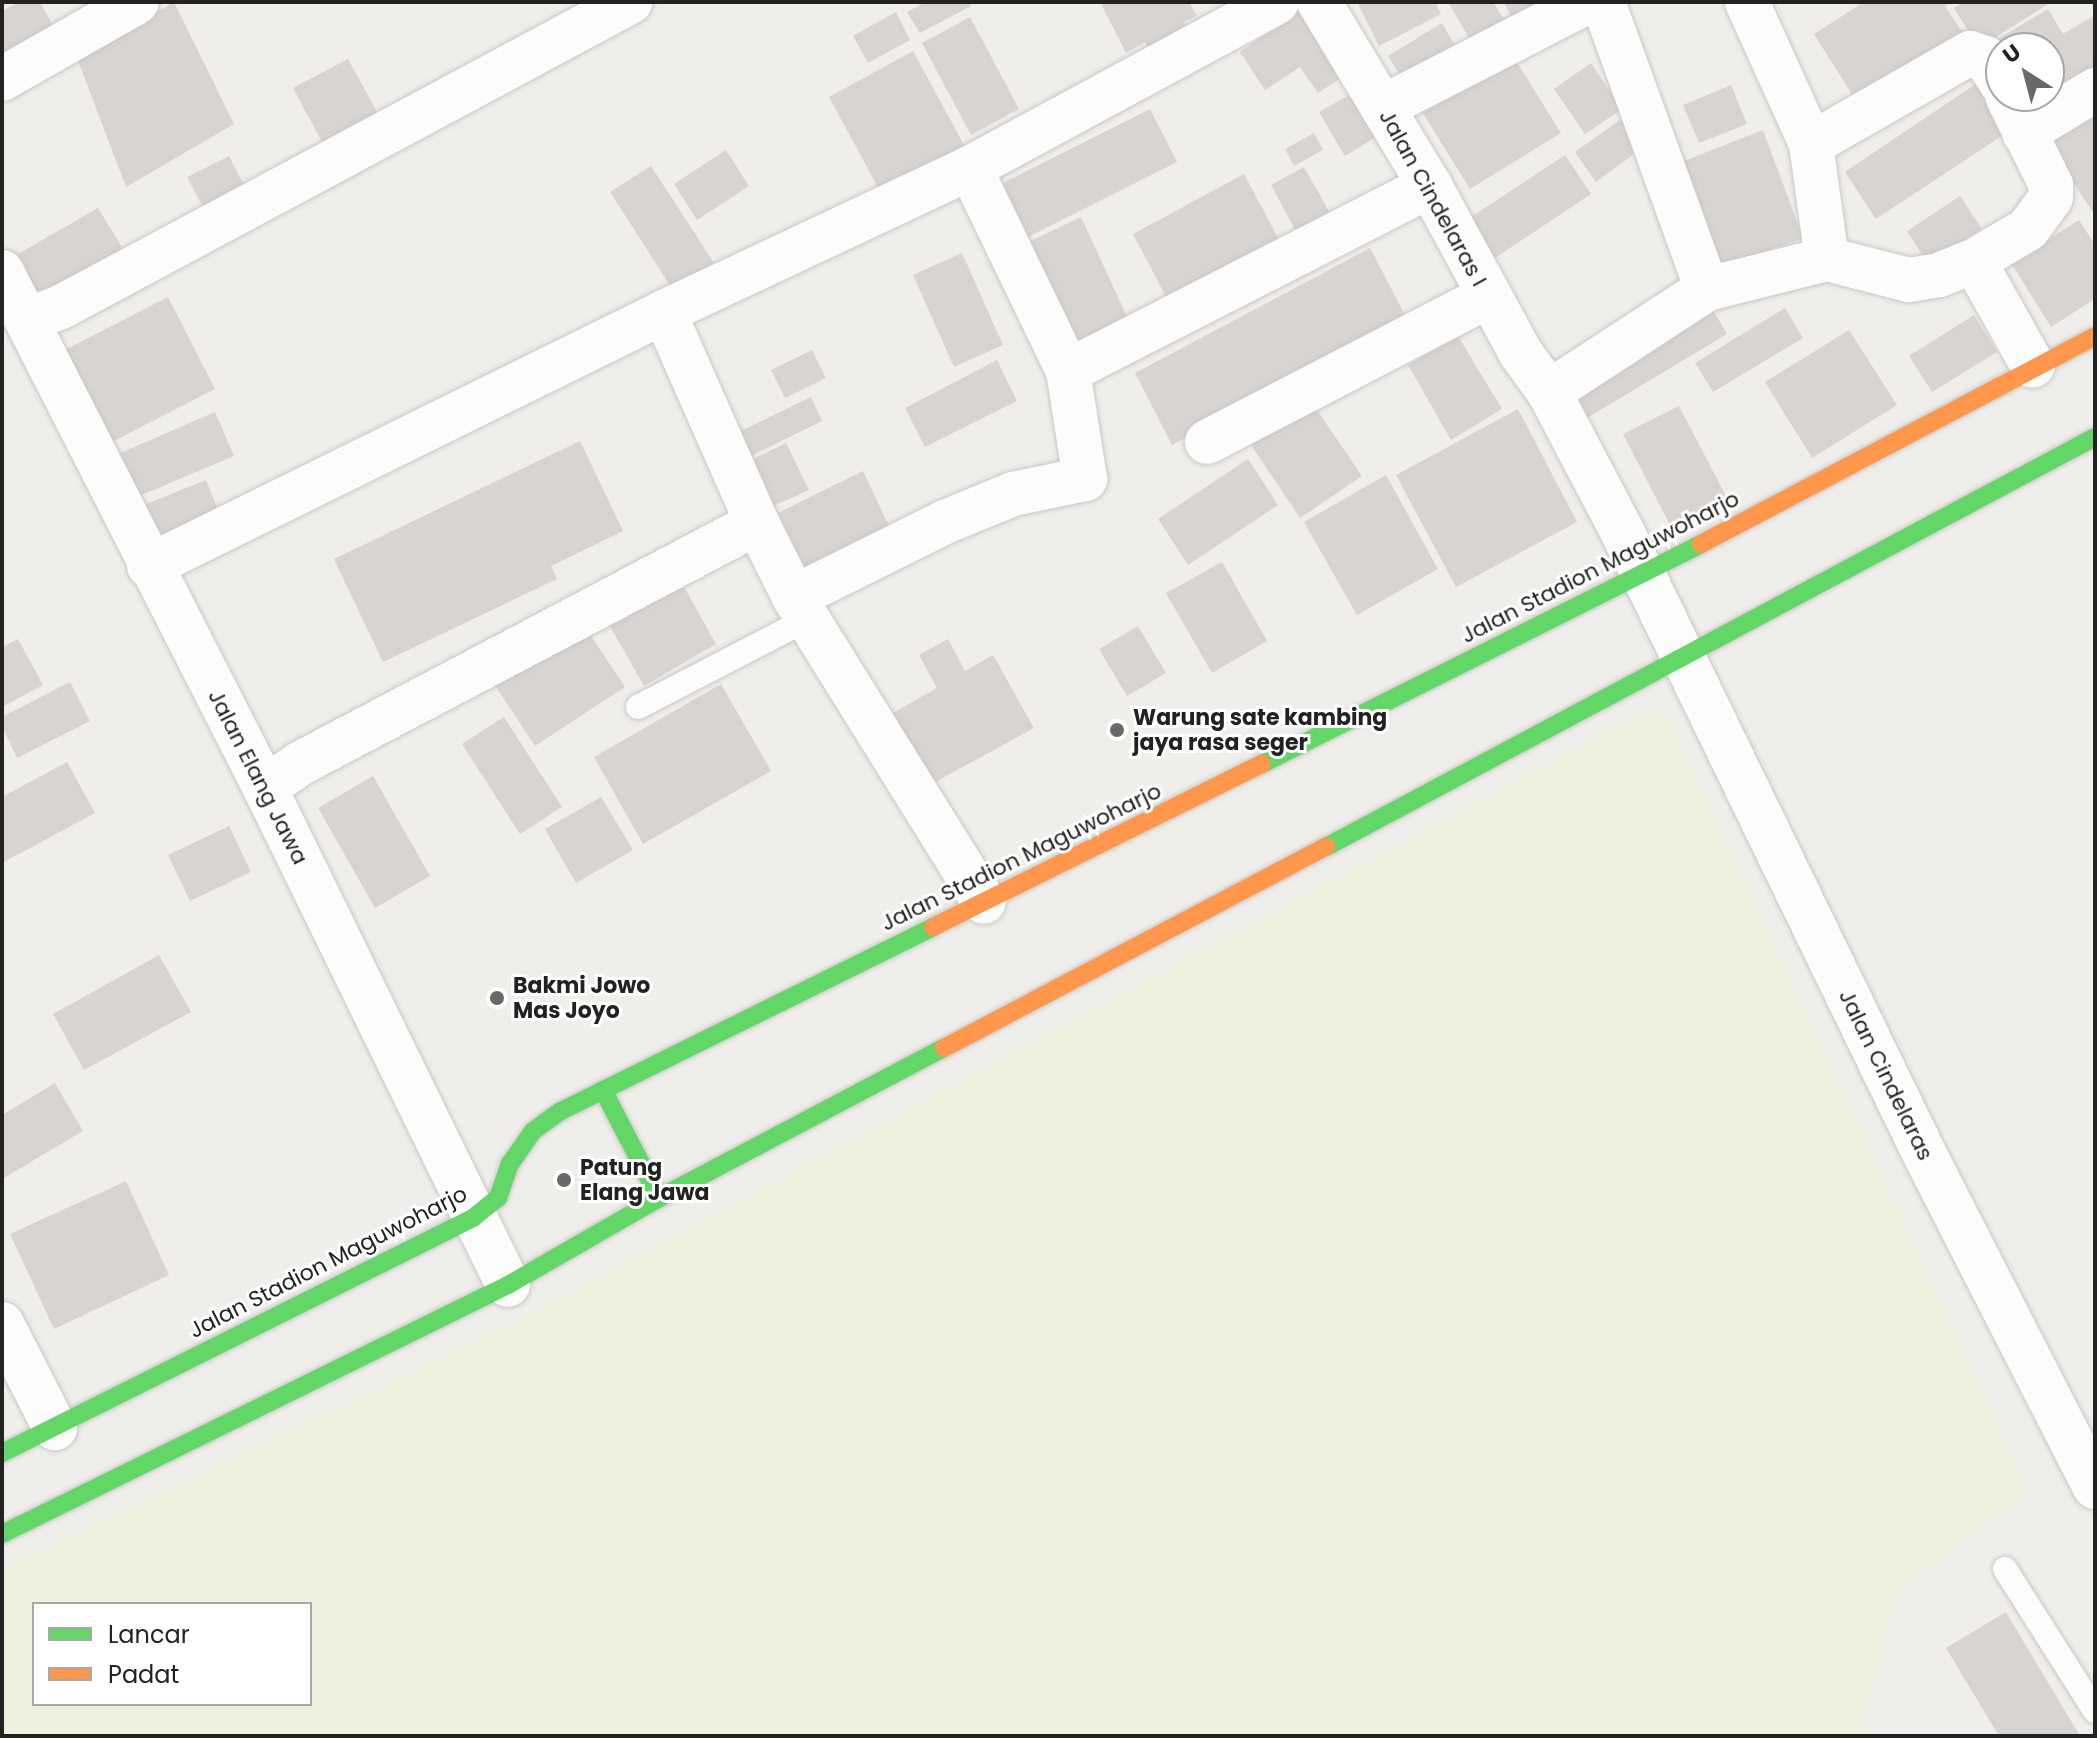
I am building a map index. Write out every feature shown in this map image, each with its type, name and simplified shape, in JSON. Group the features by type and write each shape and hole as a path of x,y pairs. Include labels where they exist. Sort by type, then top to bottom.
{"main road":[{"name":"Jalan Stadion Maguwoharjo","path":"2,1453 473,1218 498,1198 510,1164 533,1131 561,1111 1641,576 2033,366 2095,336"},
{"path":"2,1534 508,1285 659,1198 1682,660 2095,437"},
{"path":"603,1090 659,1198"}],"street":[{"path":"2,79 137,2"},
{"path":"27,320 61,307 630,2"},
{"path":"149,566 664,312 970,168 1277,2"},
{"name":"Jalan Cindelaras I","path":"1319,2 1430,186 1520,352 1549,392 1641,576"},
{"path":"1383,107 1587,2"},
{"path":"1603,2 1707,289"},
{"path":"1747,2 1811,144 1827,259"},
{"path":"1811,144 1970,53 1985,58"},
{"path":"1549,392 1707,289 1827,259 1909,280 1939,275 1974,261 2028,229 2051,197 2051,185 2015,114 2095,90"},
{"path":"800,609 945,522 1013,494 1085,479 1068,371 970,168"},
{"path":"1068,371 1430,186"},
{"path":"1974,261 2033,366"},
{"name":"Jalan Elang Jawa","path":"2,272 149,566 265,788 508,1285"},
{"path":"1207,442 1489,296"},
{"path":"664,312 757,523 800,609 902,766 984,902"},
{"path":"265,788 301,763 757,523"},
{"name":"Jalan Cindelaras","path":"1641,576 1926,1157 2095,1487"},
{"path":"2,1324 55,1428"}],"lane":[{"path":"638,707 800,609"},
{"path":"2005,1569 2095,1711"}],"green space":[{"path":"1644,713 1659,713 1670,722 2028,1491 1897,1591 1860,1736 2,1736 2,1571 530,1316"}],"building":[{"path":"18,2 40,2 59,37 2,67 2,11"},
{"path":"174,2 234,124 126,187 77,58"},
{"path":"926,2 969,2 971,6 920,33 907,12"},
{"path":"1100,2 1189,2 1197,16 1184,22 1192,37 1152,58 1145,42 1126,53"},
{"path":"1357,2 1435,2 1441,14 1379,46"},
{"path":"1448,2 1493,2 1508,26 1474,46"},
{"path":"1503,2 1574,2 1520,32"},
{"path":"1864,2 1952,2 1945,6 1970,44 1863,112 1814,34"},
{"path":"1964,2 2051,2 2004,32 1985,32 1985,44 1979,48 1954,8"},
{"path":"1304,8 1348,73 1318,93 1300,67 1265,90 1240,52"},
{"path":"2048,9 2062,32 2009,32"},
{"path":"896,12 910,40 868,63 853,36"},
{"path":"2095,15 2095,77 2065,95 2065,33"},
{"path":"970,17 1019,109 971,135 922,43"},
{"path":"1442,23 1460,54 1407,87 1388,56"},
{"path":"1507,46 1561,133 1470,189 1416,102"},
{"path":"913,51 970,156 886,202 829,97"},
{"path":"348,59 377,112 322,142 293,88"},
{"path":"1591,63 1622,109 1585,134 1554,89"},
{"path":"1985,78 1985,112 2009,112 2018,125 1876,219 1845,172"},
{"path":"1731,85 1747,124 1699,143 1683,105"},
{"path":"1356,91 1381,134 1345,156 1319,112"},
{"path":"2095,98 2095,215 2041,135"},
{"path":"1150,109 1177,162 1026,238 999,185"},
{"path":"1621,119 1642,148 1596,182 1575,152"},
{"path":"1763,130 1803,238 1713,271 1674,165"},
{"path":"1314,133 1323,150 1294,166 1285,149"},
{"path":"726,150 749,186 697,220 674,184"},
{"path":"1565,155 1591,194 1495,258 1468,219"},
{"path":"229,156 250,197 209,218 187,177"},
{"path":"651,166 714,263 673,290 610,192"},
{"path":"1304,167 1336,224 1302,243 1271,185"},
{"path":"1244,174 1284,249 1173,310 1133,234"},
{"path":"1960,196 1982,229 1928,264 1907,231"},
{"path":"98,208 129,259 40,309 11,258"},
{"path":"1081,217 1129,321 1072,348 1024,244"},
{"path":"2079,220 2095,245 2095,299 2051,327 2011,263"},
{"path":"1370,248 1407,319 1172,445 1135,373"},
{"path":"962,253 1003,345 954,367 913,275"},
{"path":"168,297 215,389 110,443 63,351"},
{"path":"1709,303 1727,334 1582,421 1564,390"},
{"path":"1785,308 1803,338 1713,392 1695,363"},
{"path":"1974,315 1997,352 1932,392 1909,356"},
{"path":"1849,330 1897,405 1812,458 1765,382"},
{"path":"1458,336 1502,409 1451,440 1408,365"},
{"path":"812,350 826,378 785,398 771,370"},
{"path":"997,360 1017,401 925,447 905,408"},
{"path":"1306,394 1362,476 1300,518 1245,436"},
{"path":"811,397 822,421 751,456 739,432"},
{"path":"1679,406 1727,498 1671,527 1623,434"},
{"path":"1518,409 1577,522 1456,587 1396,475"},
{"path":"215,412 234,456 137,497 118,454"},
{"path":"580,441 623,531 551,566 557,579 383,662 334,559"},
{"path":"786,443 809,490 769,508 747,462"},
{"path":"1248,459 1278,505 1188,565 1158,519"},
{"path":"863,471 895,539 811,580 778,513"},
{"path":"1386,475 1438,569 1357,615 1304,522"},
{"path":"206,480 222,520 152,549 136,508"},
{"path":"1222,562 1267,641 1212,673 1166,593"},
{"path":"683,585 716,644 644,686 610,626"},
{"path":"583,624 625,687 535,746 494,684"},
{"path":"1138,626 1166,673 1127,696 1099,649"},
{"path":"18,639 43,685 2,707 2,647"},
{"path":"948,639 965,671 993,655 1034,728 928,786 889,715 937,688 919,655"},
{"path":"70,682 90,721 17,758 2,726 2,717"},
{"path":"721,684 771,771 643,844 594,757"},
{"path":"504,717 562,807 520,834 462,744"},
{"path":"67,762 95,813 2,863 2,797"},
{"path":"373,776 430,876 375,908 318,808"},
{"path":"601,797 633,850 576,883 545,829"},
{"path":"229,826 251,872 190,901 168,855"},
{"path":"159,955 191,1012 84,1070 53,1014"},
{"path":"55,1083 83,1131 2,1179 2,1115"},
{"path":"126,1181 169,1275 54,1329 10,1234"},
{"path":"2006,1612 2080,1736 1999,1736 1946,1648"}],"traffic: fast":[{"path":"1326,847 2095,437"},
{"path":"1262,764 1701,544"},
{"path":"2,1453 473,1218 498,1198 510,1164 533,1131 561,1111 933,927"},
{"path":"2,1534 508,1285 659,1198 944,1048"},
{"path":"603,1090 659,1198"}],"traffic: slow":[{"path":"1701,544 2095,336"},
{"path":"933,927 1262,764"},
{"path":"944,1048 1326,847"}],"place":[{"name":"Warung sate kambing jaya rasa seger","path":"1117,730"},
{"name":"Bakmi Jowo Mas Joyo","path":"497,998"},
{"name":"Patung Elang Jawa","path":"564,1180"}]}
